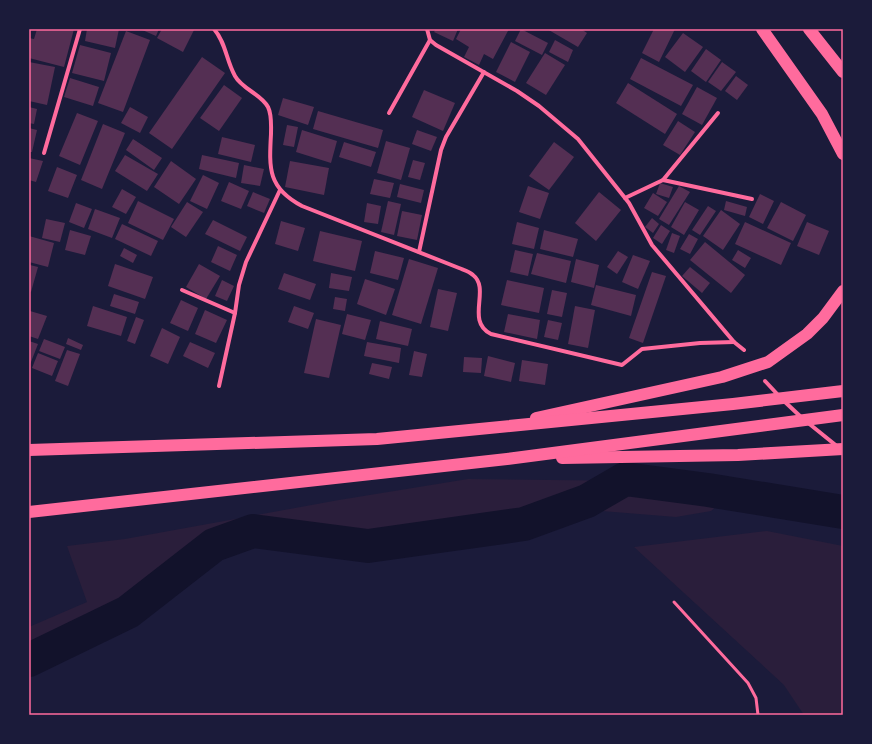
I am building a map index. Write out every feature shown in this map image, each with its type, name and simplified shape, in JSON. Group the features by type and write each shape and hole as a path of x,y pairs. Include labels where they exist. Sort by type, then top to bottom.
{"highway":[{"path":"762,29 822,114 843,154"},
{"path":"808,29 843,72"},
{"path":"481,430 722,377 768,362 812,329 835,304 843,291"},
{"path":"29,450 377,439 481,430 843,391"},
{"path":"29,512 507,459 733,428 843,415"},
{"path":"507,459 738,455 843,450"}],"street":[{"path":"44,154 80,29"},
{"path":"214,29 225,46 235,77 261,99 268,108 271,125 271,176 280,190 288,198 302,206 474,275 478,282 479,290 480,325 490,334 622,365 642,349 700,343 734,342"},
{"path":"389,113 430,40 428,29"},
{"path":"430,40 436,45 517,91 556,119 578,139 625,198 652,245 734,342 744,350"},
{"path":"419,252 440,156 446,137 484,72"},
{"path":"625,198 663,180 718,113"},
{"path":"663,180 752,199"},
{"path":"218,386 235,313 239,285 246,262 280,190"},
{"path":"182,290 235,313"},
{"path":"765,381 792,409 843,450"}],"lane":[{"path":"674,602 748,683 756,698 758,715"}],"shaded area":[{"path":"468,479 635,481 736,489 711,511 676,517 577,509 399,532 261,521 200,549 99,637 29,660 29,627 87,602 67,546 125,539 339,500"},
{"path":"767,531 843,546 843,715 804,715 784,685 634,547"}],"building":[{"path":"37,29 74,29 64,67 29,58 29,38 34,39"},
{"path":"87,29 119,29 115,48 85,41"},
{"path":"140,29 159,29 156,36"},
{"path":"162,29 194,30 183,52 157,38"},
{"path":"436,29 458,29 453,41 434,32"},
{"path":"461,29 509,29 493,59 484,54 479,65 464,57 469,47 456,39"},
{"path":"521,29 548,43 542,55 515,41"},
{"path":"547,29 581,29 587,33 578,47"},
{"path":"654,29 675,29 659,62 642,53"},
{"path":"126,31 150,40 123,112 98,103"},
{"path":"683,33 703,47 685,72 665,57"},
{"path":"555,40 573,50 568,62 549,52"},
{"path":"511,42 530,52 515,82 496,72"},
{"path":"80,45 111,53 104,81 72,73"},
{"path":"706,49 721,60 706,82 691,71"},
{"path":"545,53 565,65 546,95 526,83"},
{"path":"202,57 225,73 172,149 149,133"},
{"path":"641,58 693,85 681,106 630,79"},
{"path":"29,62 55,67 47,105 29,101"},
{"path":"722,62 736,72 721,91 708,82"},
{"path":"736,76 748,85 737,100 725,91"},
{"path":"70,78 99,87 93,106 64,97"},
{"path":"628,83 677,114 665,134 616,103"},
{"path":"224,85 242,98 219,131 200,118"},
{"path":"697,87 717,98 702,125 682,114"},
{"path":"424,90 455,103 443,131 412,117"},
{"path":"283,98 314,107 308,125 278,115"},
{"path":"29,107 37,109 34,124 29,123"},
{"path":"130,107 148,117 140,133 121,123"},
{"path":"318,111 383,130 378,148 313,129"},
{"path":"77,113 98,121 80,165 59,156"},
{"path":"678,121 695,132 680,155 663,145"},
{"path":"103,124 125,133 102,189 81,180"},
{"path":"287,125 298,127 294,147 283,145"},
{"path":"29,128 37,130 32,152 29,152"},
{"path":"302,130 337,141 331,163 296,152"},
{"path":"417,130 437,137 431,151 412,144"},
{"path":"222,137 255,145 251,162 218,154"},
{"path":"133,139 162,158 154,170 126,150"},
{"path":"386,141 410,148 401,180 377,173"},
{"path":"344,142 376,152 371,167 339,157"},
{"path":"554,142 574,157 549,190 529,176"},
{"path":"125,155 158,174 147,191 115,171"},
{"path":"202,155 239,163 236,178 199,169"},
{"path":"29,158 43,161 36,182 29,180"},
{"path":"413,160 425,163 420,180 408,177"},
{"path":"171,161 196,179 179,204 154,187"},
{"path":"290,161 329,168 324,195 285,187"},
{"path":"244,165 264,169 260,186 241,183"},
{"path":"57,167 77,175 68,198 48,191"},
{"path":"203,175 219,183 207,209 190,201"},
{"path":"374,179 394,183 390,198 370,194"},
{"path":"229,182 249,191 241,209 221,201"},
{"path":"660,183 673,187 669,198 656,194"},
{"path":"400,184 424,190 421,203 397,197"},
{"path":"528,186 549,193 540,219 519,212"},
{"path":"679,186 690,192 669,225 659,219"},
{"path":"122,189 136,197 126,214 112,207"},
{"path":"253,192 270,199 264,213 247,206"},
{"path":"599,192 621,210 596,241 575,223"},
{"path":"653,193 667,202 658,216 644,208"},
{"path":"760,194 774,201 763,224 749,217"},
{"path":"138,201 174,219 163,240 128,223"},
{"path":"388,201 401,204 394,235 381,232"},
{"path":"726,201 747,207 745,216 724,210"},
{"path":"187,202 203,212 186,237 171,227"},
{"path":"685,202 699,210 684,235 671,227"},
{"path":"781,202 806,215 793,241 767,228"},
{"path":"76,203 92,209 84,228 69,222"},
{"path":"367,203 381,206 378,224 364,222"},
{"path":"708,206 716,211 700,235 692,230"},
{"path":"95,209 120,218 112,238 88,229"},
{"path":"721,210 740,224 723,250 703,236"},
{"path":"402,211 422,215 417,240 397,236"},
{"path":"652,218 659,224 653,233 645,227"},
{"path":"46,219 65,223 60,242 42,238"},
{"path":"213,220 247,237 240,251 205,234"},
{"path":"281,221 305,228 298,251 275,244"},
{"path":"517,222 539,228 534,249 512,244"},
{"path":"745,222 791,243 781,265 735,244"},
{"path":"807,222 829,231 819,255 797,246"},
{"path":"122,224 158,241 151,256 115,239"},
{"path":"661,225 670,231 662,244 653,238"},
{"path":"70,230 91,236 85,255 65,250"},
{"path":"544,230 578,239 573,257 540,249"},
{"path":"320,231 362,241 355,271 313,261"},
{"path":"672,233 680,236 674,253 666,250"},
{"path":"689,234 698,239 690,254 680,249"},
{"path":"29,236 54,243 48,267 29,262"},
{"path":"705,242 745,275 731,293 690,260"},
{"path":"218,246 237,255 230,271 211,262"},
{"path":"124,248 137,255 133,263 120,256"},
{"path":"515,250 533,254 528,276 510,272"},
{"path":"738,250 751,258 745,268 732,260"},
{"path":"375,251 404,258 398,280 370,273"},
{"path":"618,251 628,257 617,274 607,267"},
{"path":"537,253 571,261 566,283 531,274"},
{"path":"633,255 650,261 638,289 622,282"},
{"path":"409,259 438,268 421,324 392,315"},
{"path":"576,259 599,265 594,288 571,282"},
{"path":"115,264 153,277 145,299 108,286"},
{"path":"199,264 220,276 206,299 186,287"},
{"path":"30,265 38,267 31,292 29,291"},
{"path":"690,267 710,283 702,293 682,276"},
{"path":"652,272 666,276 643,343 629,338"},
{"path":"284,273 316,284 310,300 278,289"},
{"path":"331,273 352,277 349,291 329,288"},
{"path":"365,279 395,289 386,315 357,304"},
{"path":"222,280 234,286 227,301 215,296"},
{"path":"507,280 544,288 539,313 501,305"},
{"path":"596,285 636,295 631,316 591,305"},
{"path":"438,289 457,293 448,331 430,327"},
{"path":"552,290 567,293 562,317 547,314"},
{"path":"114,294 139,302 135,314 110,306"},
{"path":"335,297 347,299 345,311 333,309"},
{"path":"181,300 198,308 188,331 170,323"},
{"path":"93,306 127,317 121,336 87,326"},
{"path":"294,306 314,313 308,329 288,322"},
{"path":"575,306 595,310 588,348 568,344"},
{"path":"205,310 227,320 216,343 195,334"},
{"path":"30,311 47,316 38,339 29,336"},
{"path":"347,314 371,320 365,340 342,334"},
{"path":"508,314 540,320 537,339 504,332"},
{"path":"136,317 144,320 135,344 127,341"},
{"path":"316,319 341,325 329,378 304,373"},
{"path":"548,320 562,323 558,340 544,337"},
{"path":"380,321 412,329 408,346 376,339"},
{"path":"162,328 180,337 168,364 150,356"},
{"path":"68,338 83,345 81,350 66,344"},
{"path":"44,339 65,347 60,359 39,351"},
{"path":"29,341 38,344 29,367"},
{"path":"190,342 215,353 208,368 183,356"},
{"path":"367,342 401,348 399,363 364,356"},
{"path":"67,350 80,354 68,386 55,381"},
{"path":"414,351 427,354 422,377 409,375"},
{"path":"38,353 58,361 52,376 32,368"},
{"path":"488,356 515,363 511,382 484,376"},
{"path":"464,357 482,358 481,373 463,372"},
{"path":"522,360 548,364 545,385 519,381"},
{"path":"372,363 392,367 389,379 369,374"}],"waterway":[{"path":"29,660 128,612 214,545 253,531 368,546 524,524 587,501 625,479 708,490 843,512"}]}
